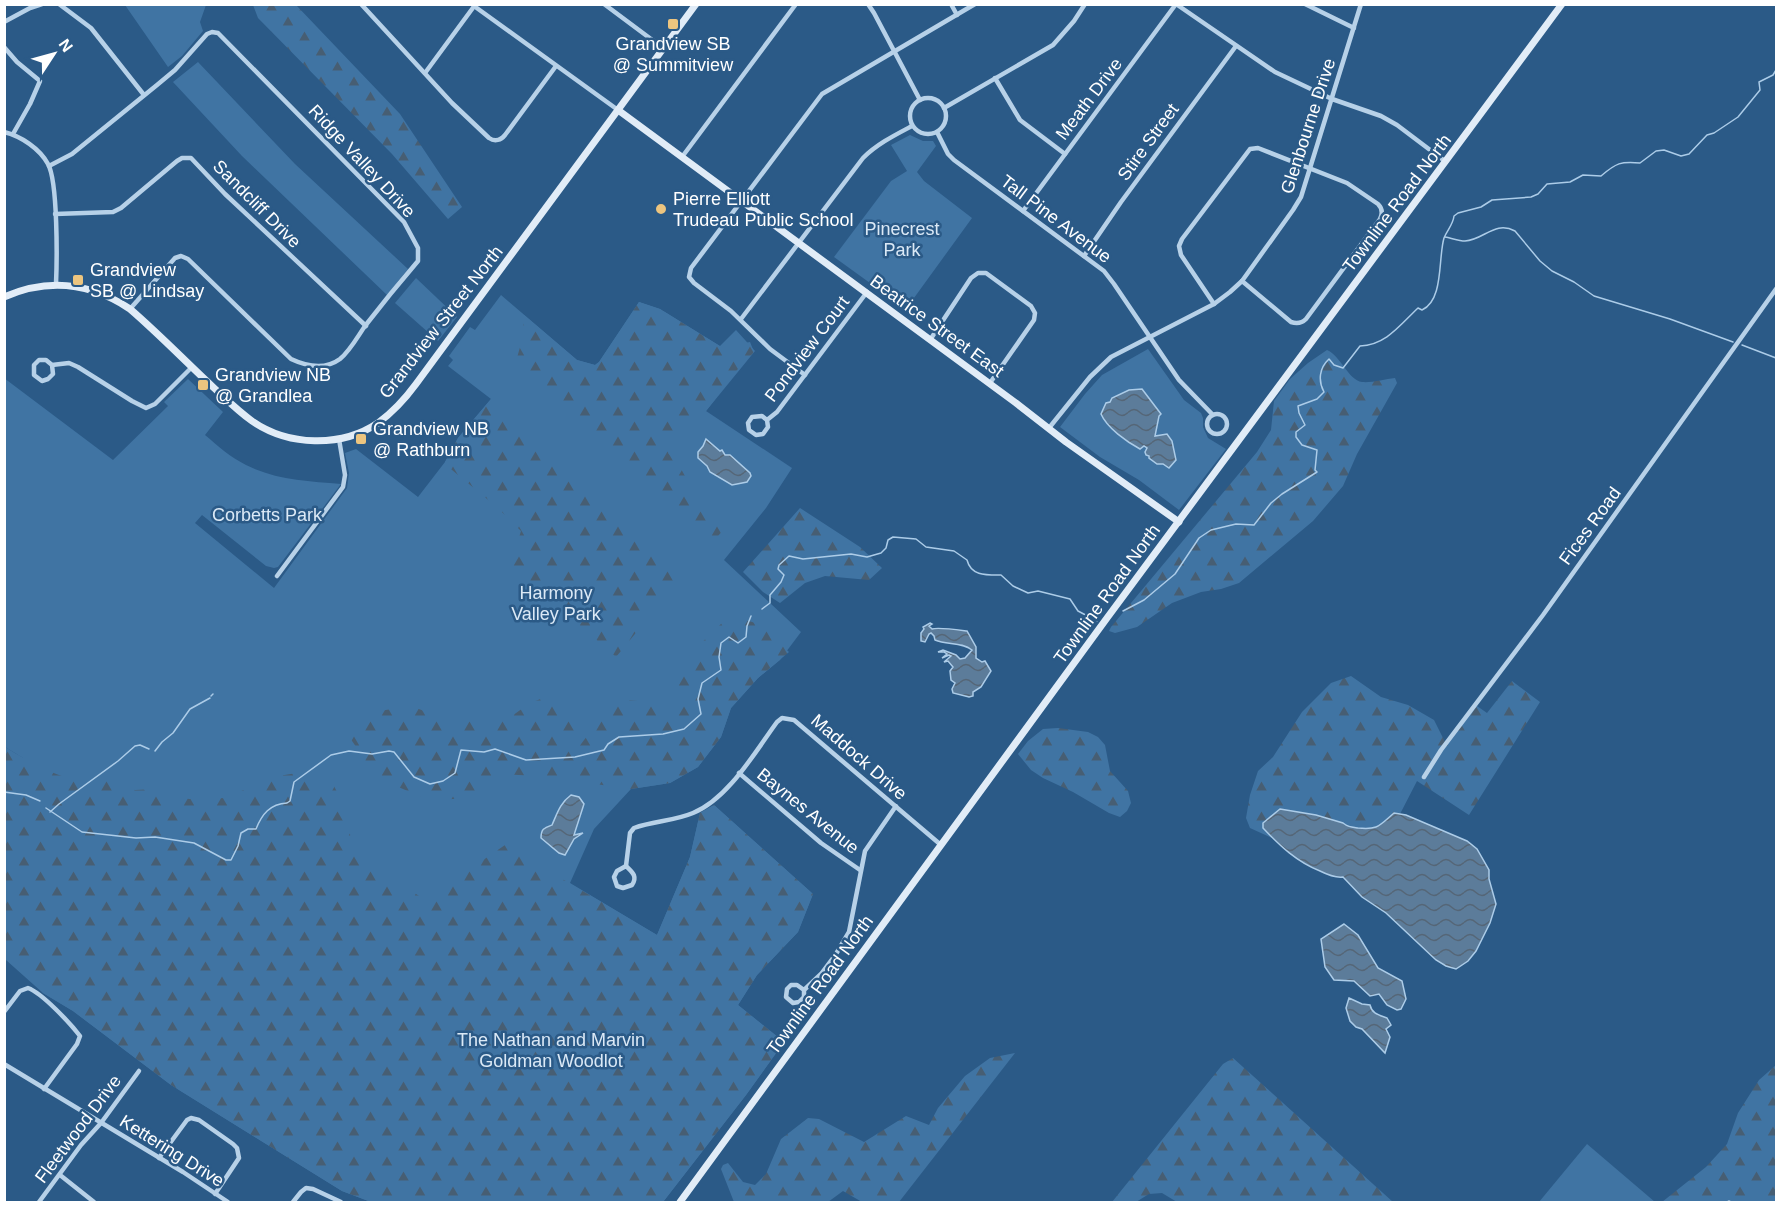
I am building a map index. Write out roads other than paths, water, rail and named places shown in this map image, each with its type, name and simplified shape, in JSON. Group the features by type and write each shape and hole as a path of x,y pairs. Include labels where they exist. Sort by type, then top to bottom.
{"street":[{"path":"4,22 42,4"},
{"path":"59,4 91,28 144,95"},
{"path":"361,4 474,125 489,138 497,140 505,135 556,66"},
{"path":"604,4 663,48"},
{"name":"Grandview Street North","path":"4,297 30,288 56,284 97,292 130,309 243,414 266,429 302,440 339,439 360,432 376,424 401,403 696,4"},
{"path":"682,157 796,4"},
{"path":"868,4 920,100"},
{"path":"951,4 957,15"},
{"path":"805,375 762,343 741,319 694,283 689,277 691,268 822,94 975,4"},
{"path":"944,108 1053,45 1085,4"},
{"path":"1176,4 1281,75 1332,99 1389,120 1446,162"},
{"name":"Meath Drive","path":"1023,211 1176,4"},
{"path":"1305,4 1354,28"},
{"name":"Glenbourne Drive","path":"1048,428 1090,377 1111,357 1214,304 1242,281 1303,193 1362,4"},
{"name":"Townline Road North","path":"680,1203 941,845 1562,4"},
{"path":"425,73 475,5"},
{"name":"Beatrice Street East","path":"475,5 1179,522"},
{"name":"Ridge Valley Drive","path":"49,166 72,154 175,70 207,34 218,33 404,222 418,248 418,261 339,359 328,364 316,366 291,359 188,259 181,256 175,258 130,309"},
{"name":"Stire Street","path":"1084,256 1236,46"},
{"path":"4,47 17,62 40,81 13,134"},
{"path":"995,78 1020,120 1065,154"},
{"path":"931,98 944,108 946,119 937,132 926,135 912,126 910,111 920,100 931,98"},
{"path":"741,319 853,170 871,150 912,126"},
{"path":"4,132 13,134 35,148 49,166 53,181 55,214 56,284"},
{"name":"Tall Pine Avenue","path":"937,132 947,152 954,160 1100,267 1111,279 1184,386 1213,415"},
{"path":"1214,304 1180,253 1179,246 1250,149 1258,148 1347,183 1381,208 1380,219 1302,322 1291,322 1242,281"},
{"name":"Sandcliff Drive","path":"55,214 113,212 121,208 177,161 182,158 191,158 225,195 366,326"},
{"path":"930,340 971,278 978,273 986,273 1031,306 1035,313 1034,320 990,383"},
{"name":"Fices Road","path":"1424,777 1441,750 1543,615 1776,289"},
{"name":"Pondview Court","path":"767,420 777,412 867,292"},
{"path":"39,360 46,360 52,365 53,374 48,379 42,381 34,375 33,368 39,360"},
{"path":"52,365 63,362 74,364 146,408 155,404 192,367"},
{"path":"1213,415 1222,415 1226,420 1226,427 1222,432 1213,432 1208,428 1208,422 1213,415"},
{"name":"Pondview Court","path":"762,416 767,420 768,427 763,434 756,435 749,430 748,423 752,417 762,416"},
{"path":"277,576 343,487 345,475 339,439"},
{"name":"Maddock Drive","path":"739,773 777,722 783,718 789,718 941,845"},
{"path":"626,866 630,833 634,828 677,818 702,809 718,797 739,773"},
{"name":"Baynes Avenue","path":"739,773 821,843 860,870"},
{"path":"804,990 811,986 821,974 849,932 865,852 896,806"},
{"path":"626,866 633,872 635,878 632,885 623,888 617,886 614,877 617,871 626,866"},
{"path":"791,985 797,985 804,990 804,997 799,1002 790,1002 786,997 787,989 791,985"},
{"path":"4,1012 20,991 28,988 34,990 80,1036 77,1044 44,1089"},
{"name":"Kettering Drive","path":"4,1064 159,1158 228,1203"},
{"name":"Fleetwood Drive","path":"39,1203 139,1071"},
{"path":"159,1158 187,1120 191,1118 199,1120 233,1144 239,1153 239,1158 215,1194"},
{"path":"60,1175 94,1203"},
{"path":"293,1203 306,1188 313,1189 340,1203"}],"water":[{"path":"1142,389 1161,414 1155,436 1167,434 1172,441 1176,460 1169,468 1149,458 1145,452 1147,448 1144,446 1140,449 1129,443 1108,424 1101,414 1106,403 1112,398 1129,390"},
{"path":"706,439 720,451 722,450 725,455 730,455 750,473 751,476 747,482 732,485 710,472 698,458 698,452"},
{"path":"932,624 929,626 932,629 967,631 976,647 976,658 982,662 985,661 991,671 981,687 973,692 973,696 953,693 955,683 951,680 950,671 953,667 948,661 944,662 951,656 942,658 947,654 938,652 943,650 960,659 965,658 972,650 935,640 931,633 925,642 921,641 923,627"},
{"path":"571,795 579,797 584,804 574,835 583,833 574,839 565,855 559,853 541,838 541,835 544,829 552,825 561,805"},
{"path":"1280,809 1316,815 1350,827 1365,828 1378,826 1394,813 1406,815 1467,841 1477,849 1489,870 1489,879 1496,904 1490,923 1476,951 1468,961 1456,969 1436,960 1386,913 1362,897 1343,877 1332,876 1312,867 1289,853 1276,841 1263,828 1263,823"},
{"path":"1344,924 1358,935 1378,968 1402,981 1406,999 1401,1009 1397,1010 1387,1005 1379,994 1370,996 1354,981 1334,980 1325,967 1321,939"},
{"path":"1349,998 1370,1005 1374,1012 1387,1018 1391,1025 1386,1029 1390,1037 1385,1053 1362,1029 1350,1021 1346,1008"}],"waterway":[{"path":"1123,611 1144,600 1175,574 1199,538 1211,530 1236,524 1254,525 1271,503 1317,472 1315,470 1317,450 1302,445 1296,437 1296,432 1305,425 1298,406 1317,399 1324,392 1320,375 1329,359 1334,365 1343,368 1360,346 1385,338 1418,308 1422,310 1429,305 1437,288 1444,238 1454,216 1481,207 1492,200 1531,197 1538,194 1547,184 1570,182 1583,175 1601,176 1619,164 1640,163 1656,151 1664,150 1681,156 1689,154 1707,135 1738,117 1760,90 1759,82 1773,75 1776,70"},
{"path":"1445,237 1465,241 1495,229 1508,228 1515,231 1540,261 1552,271 1574,282 1594,296 1670,319 1733,342"},
{"path":"1742,345 1776,358"},
{"path":"762,609 770,603 770,595 784,575 778,569 779,565 789,556 803,559 851,554 867,557 881,553 886,548 888,540 893,537 916,539 926,547 954,551 967,560 976,572 1001,575 1013,586 1028,593 1038,591 1070,599 1078,611 1097,621"},
{"path":"46,808 82,832 136,838 155,837 194,843 226,860 231,860 241,833 248,829 256,829 267,811 276,805 290,801 294,782 331,755 349,751 372,754 394,752 414,777 430,784 443,781 455,773 461,750 484,752 495,749 526,760 575,757 604,750 608,744 619,737 663,734 684,729 701,714 698,699 702,683 721,670 719,657 721,643 729,637 738,643 746,637 751,616"},
{"path":"155,751 173,733 190,709 210,698"},
{"path":"50,812 135,746 140,745 149,749"},
{"path":"4,792 26,795 40,801"},
{"path":"1727,1202 1731,1202"}],"place":[{"name":"Grandview SB @ Summitview","path":"673,24"},
{"name":"Pierre Elliott Trudeau Public School","path":"661,209"},
{"name":"Grandview SB @ Lindsay","path":"78,280"},
{"name":"Grandview NB @ Grandlea","path":"203,385"},
{"name":"Grandview NB @ Rathburn","path":"361,439"}],"park label":[{"name":"Pinecrest Park","path":"902,239"},
{"name":"Corbetts Park","path":"267,515"},
{"name":"Harmony Valley Park","path":"556,603"},
{"name":"The Nathan and Marvin Goldman Woodlot","path":"551,1050"}]}
